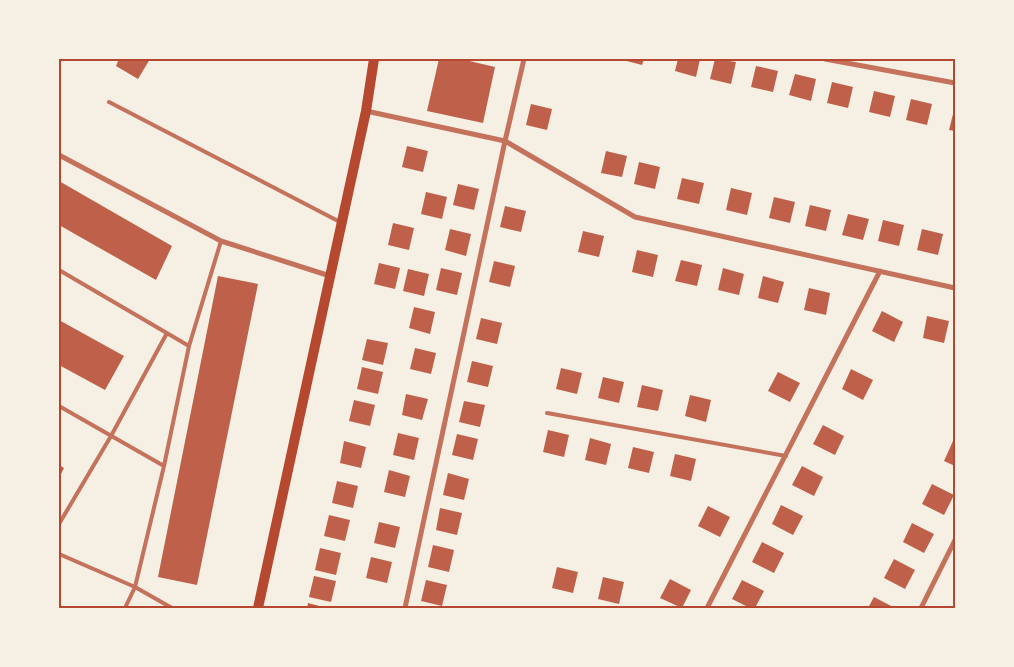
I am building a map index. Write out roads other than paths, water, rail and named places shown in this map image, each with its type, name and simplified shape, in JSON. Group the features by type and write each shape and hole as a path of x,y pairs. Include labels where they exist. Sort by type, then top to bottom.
{"main road":[{"path":"258,608 366,111 374,59"}],"street":[{"path":"405,608 524,59"},
{"path":"825,59 955,83"},
{"path":"366,111 505,141 635,217 955,288"},
{"path":"59,155 221,241 330,276"},
{"path":"707,608 880,271"},
{"path":"921,608 955,540"}],"lane":[{"path":"109,102 342,223"},
{"path":"125,608 135,587 164,466 189,346 221,241"},
{"path":"59,270 189,346"},
{"path":"59,524 111,436 167,333"},
{"path":"59,406 164,466"},
{"path":"547,413 786,456"},
{"path":"59,554 135,587 172,608"}]}
